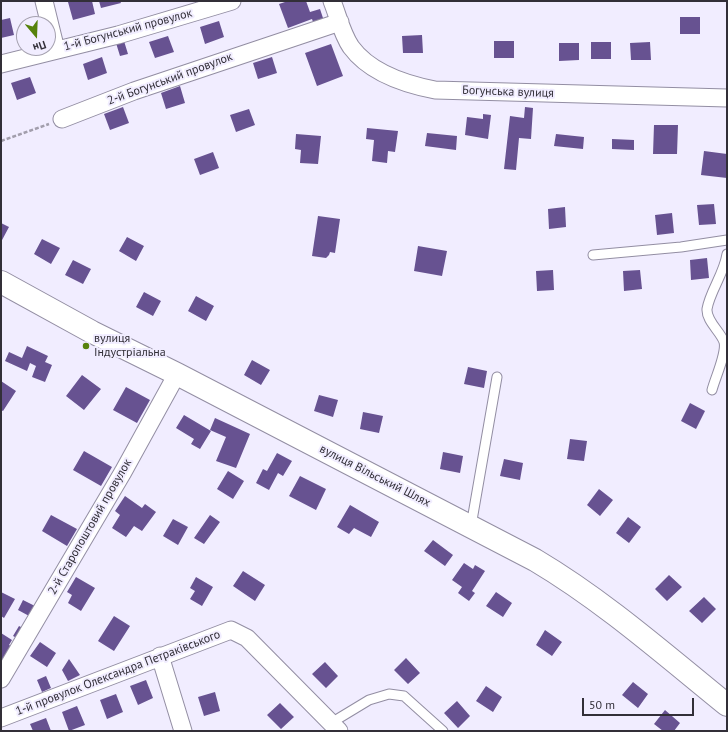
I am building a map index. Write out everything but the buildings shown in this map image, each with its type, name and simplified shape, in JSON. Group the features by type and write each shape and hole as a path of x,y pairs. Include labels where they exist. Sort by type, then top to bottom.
{"street":[{"path":"44,1 48,16"},
{"name":"1-й Богунський провулок","path":"56,50 118,35 232,1"},
{"name":"Богунська вулиця","path":"332,1 351,46 364,60 395,79 412,86 434,90 727,98"},
{"name":"2-й Богунський провулок","path":"62,119 142,88 340,22"},
{"name":"1-й Богунський провулок","path":"1,64 32,56"},
{"name":"вулиця Вільський Шлях","path":"2,286 176,374 535,560 576,585 602,604 727,705"},
{"name":"2-й Старопоштовий провулок","path":"1,679 123,472 176,374"},
{"name":"1-й провулок Олександра Петраківського","path":"4,722 160,656 231,630 247,638 335,727"},
{"path":"160,656 183,731"}],"lane":[{"path":"593,255 681,247 727,240"},
{"path":"712,390 724,354 724,342 711,322 707,311 710,299 725,265 727,254"},
{"path":"470,526 497,378"},
{"path":"335,727 369,700 389,694 404,696 443,731"}],"path":[{"path":"1,141 62,119"}],"place":[{"name":"вулиця Індустріальна","path":"86,346"}]}
